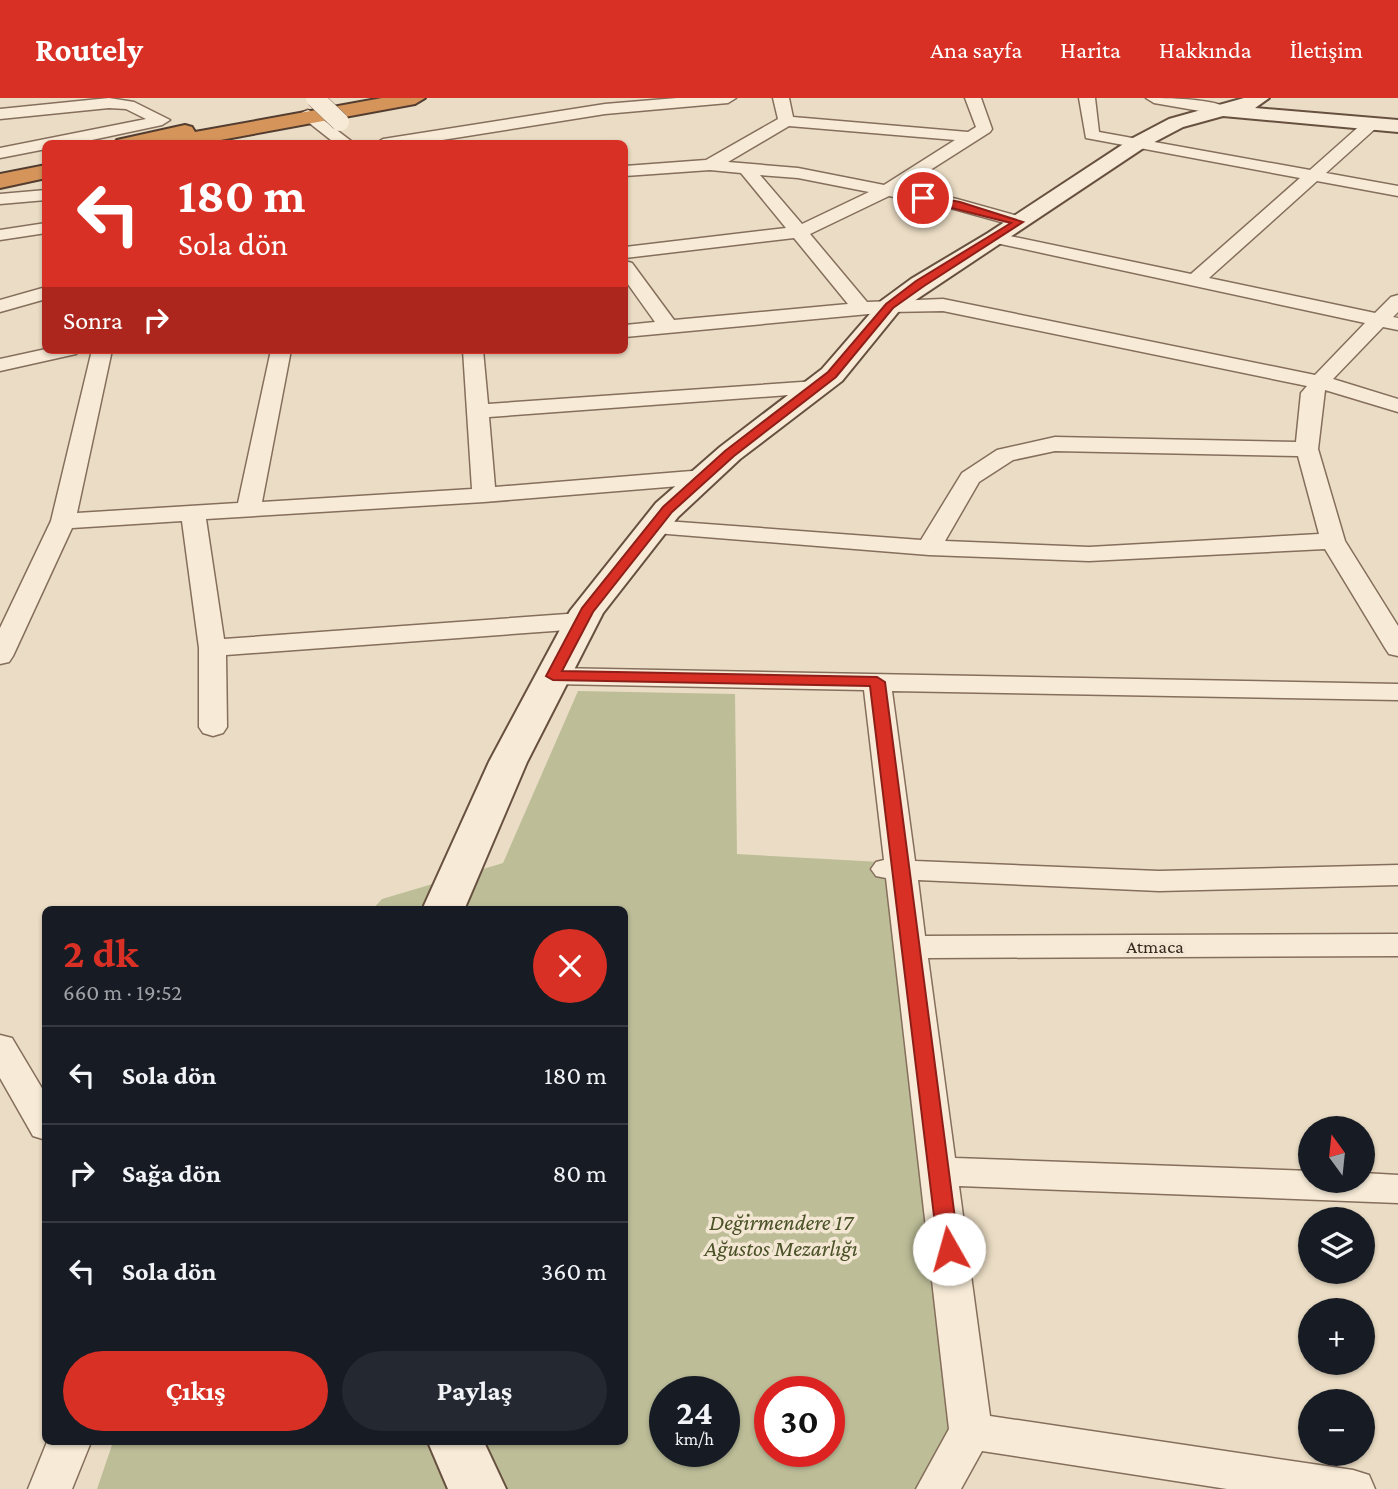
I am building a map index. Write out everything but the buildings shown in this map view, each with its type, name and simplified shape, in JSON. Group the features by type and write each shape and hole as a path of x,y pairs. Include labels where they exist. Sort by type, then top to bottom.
{"highway":[{"path":"168,140 373,98"},
{"path":"168,140 311,107 415,98"},
{"path":"0,162 42,154"},
{"path":"0,169 42,160"},
{"path":"0,179 42,170"}],"street":[{"path":"408,140 605,109 728,98"},
{"path":"781,98 786,121"},
{"path":"628,253 799,232 887,190 984,129 973,98"},
{"path":"1087,98 1092,135 1398,191"},
{"path":"1154,98 1223,110 1398,126"},
{"path":"445,906 508,762 581,621 652,527 704,477 832,374 876,307 920,284 1007,230 1138,143 1176,123 1259,98"},
{"path":"0,114 109,103 130,105 163,120 66,140"},
{"path":"311,107 340,122"},
{"path":"311,107 343,140"},
{"path":"710,165 786,121 971,137"},
{"path":"1196,280 1370,125"},
{"path":"0,153 42,145"},
{"path":"628,171 710,165 799,173 887,190 957,204 1007,230 1196,280 1389,322"},
{"path":"746,168 799,232 876,307"},
{"path":"0,199 42,195"},
{"path":"0,235 42,229"},
{"path":"628,271 669,327"},
{"path":"0,306 42,294"},
{"path":"1398,301 1389,322 1332,367 1312,393 1307,449 1333,541 1398,648"},
{"path":"628,331 876,307 943,305 1320,382 1398,406"},
{"path":"0,365 51,354"},
{"path":"0,656 63,521 101,354"},
{"path":"248,510 280,354"},
{"path":"473,354 484,495"},
{"path":"478,411 816,387"},
{"path":"929,548 970,478 1005,455 1055,444 1307,449"},
{"path":"63,521 484,495 704,477"},
{"path":"193,513 212,648 213,727"},
{"path":"652,527 929,548 1089,554 1333,541"},
{"path":"212,648 581,621"},
{"path":"553,676 1398,692"},
{"path":"877,682 894,869 911,947 971,1431 938,1489"},
{"path":"894,869 1159,881 1398,875"},
{"name":"Atmaca","path":"911,947 1398,944"},
{"path":"0,1047 42,1120"},
{"path":"939,1171 1398,1189"},
{"path":"971,1431 1353,1489"},
{"path":"50,1489 68,1445"},
{"path":"457,1445 477,1489"}],"green space":[{"name":"Değirmendere 17 Ağustos Mezarlığı","path":"578,691 735,694 737,854 899,863 956,1429 921,1489 97,1489 112,1445 628,1445 628,906 376,906 382,899 503,863"}],"route":[{"path":"923,198 957,204 1018,222 890,306 832,374 730,453 667,510 587,611 553,676 877,682 949,1249"}]}
